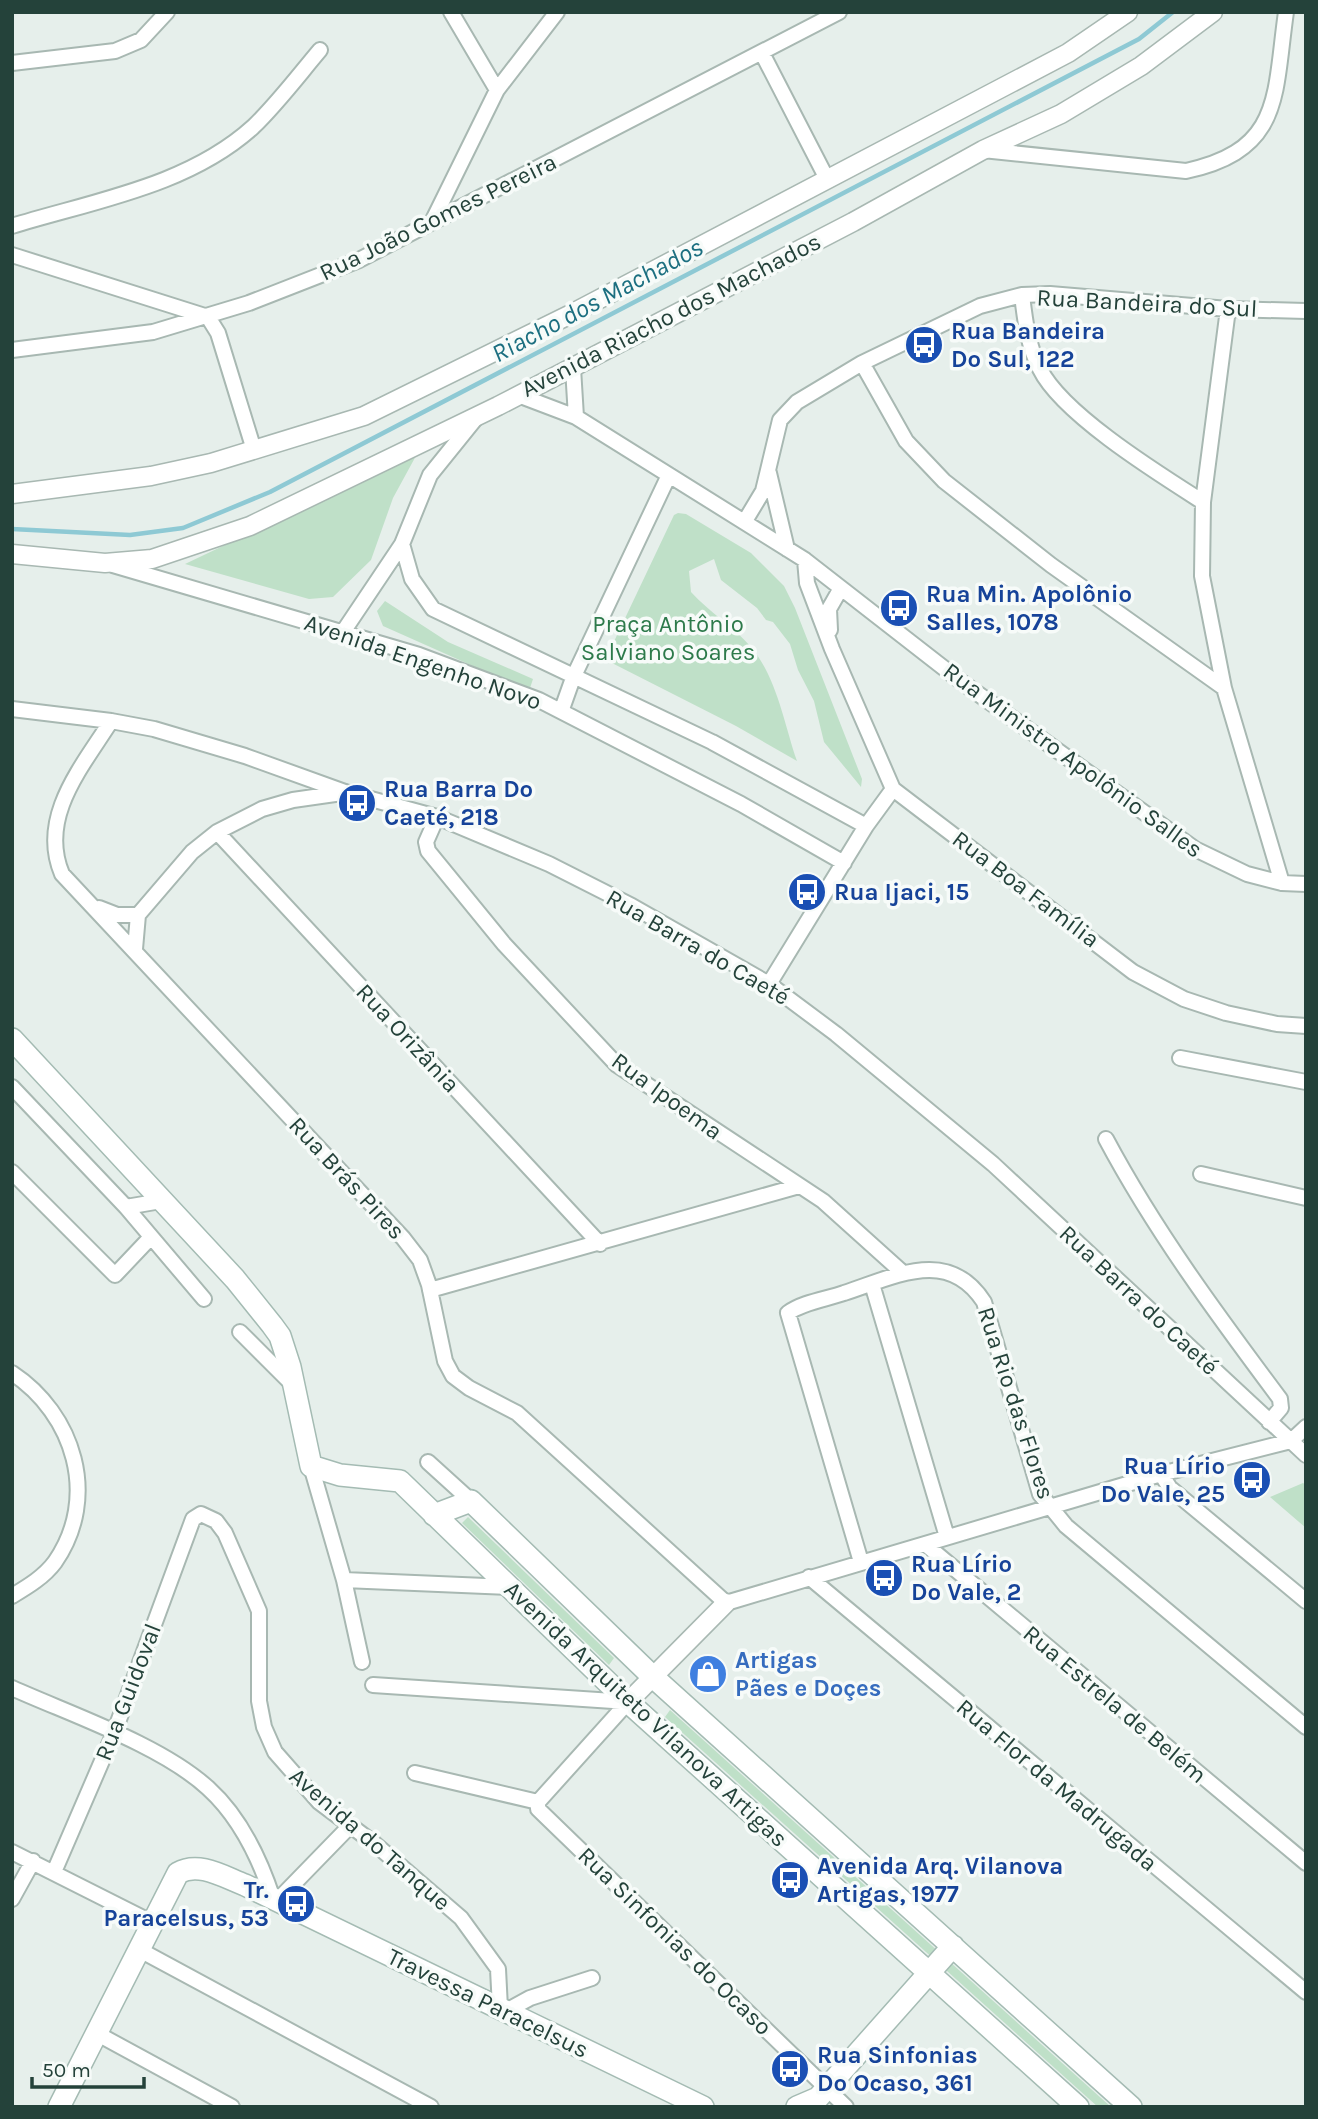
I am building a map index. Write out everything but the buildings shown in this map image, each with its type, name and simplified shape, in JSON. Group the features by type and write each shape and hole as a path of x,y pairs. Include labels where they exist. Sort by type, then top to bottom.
{"main road":[{"path":"12,1040 265,1315 284,1347 312,1466"},
{"name":"Avenida Arquiteto Vilanova Artigas","path":"312,1466 340,1475 400,1481 628,1702 1078,2107"},
{"path":"435,1515 471,1501"},
{"name":"Avenida Arquiteto Vilanova Artigas","path":"471,1501 652,1676 1132,2107"},
{"name":"Travessa Paracelsus","path":"59,2107 151,1922 178,1872 188,1867 204,1869 275,1900 703,2107"},
{"path":"797,2107 811,2103 828,2088 953,1946"}],"street":[{"path":"12,63 115,51 141,40 167,12"},
{"path":"451,12 497,90"},
{"path":"432,222 497,90 557,12"},
{"name":"Rua João Gomes Pereira","path":"12,351 153,331 208,317 359,260 839,12"},
{"name":"Avenida Riacho dos Machados","path":"12,494 151,476 254,450 364,416 569,315 826,177 1068,53 1128,12"},
{"name":"Avenida Riacho dos Machados","path":"105,563 152,559 250,526 480,415 983,150 1060,114 1141,66 1213,12"},
{"path":"983,150 1186,171 1212,165 1236,155 1266,121 1273,103 1286,12"},
{"path":"12,226 162,181 223,149 252,127 320,50"},
{"path":"762,53 826,177"},
{"path":"12,255 208,317 222,342 254,450"},
{"name":"Rua Bandeira do Sul","path":"745,521 760,501 776,432 788,410 862,363 980,306 1023,295 1050,294 1228,309 1306,311"},
{"path":"1023,295 1031,347 1041,371 1058,394 1132,456 1203,502"},
{"path":"1228,309 1203,502 1202,576 1224,688 1282,883"},
{"path":"862,363 906,441 925,463 1051,565 1224,688"},
{"path":"573,368 576,417"},
{"name":"Rua Ministro Apolônio Salles","path":"518,395 576,417 805,560 974,691 1186,844 1224,866 1282,883 1306,884"},
{"path":"344,632 402,544 430,475 480,415"},
{"name":"Rua Bandeira do Sul","path":"768,472 787,549"},
{"path":"562,709 573,678 669,475"},
{"name":"Avenida Engenho Novo","path":"402,544 412,579 433,609 712,742 866,826"},
{"name":"Avenida Engenho Novo","path":"12,554 105,563 419,655 562,709 741,804 844,863"},
{"name":"Rua Boa Família","path":"805,560 807,583 832,649 893,789 1133,972 1184,999 1226,1013 1277,1024 1306,1026"},
{"name":"Rua Boa Família","path":"832,649 829,609 841,588"},
{"name":"Rua Barra do Caeté","path":"12,709 154,729 245,756 345,792 437,817 561,870 632,906 769,984 836,1034 993,1164 1306,1455"},
{"name":"Rua Brás Pires","path":"111,721 62,801 53,838 55,856 62,874 403,1238 419,1260 430,1290 444,1361 453,1376 469,1388 517,1413 726,1603"},
{"path":"293,800 303,777"},
{"path":"769,984 866,826 893,789"},
{"path":"135,949 138,915 192,852 217,832 252,813 293,800 345,792"},
{"name":"Rua Ipoema","path":"437,817 426,842 428,851 504,944 617,1065 823,1201 903,1273"},
{"name":"Rua Orizânia","path":"217,832 600,1244"},
{"path":"92,906 117,915 138,915"},
{"path":"1180,1058 1306,1082"},
{"path":"12,1087 125,1207 204,1300"},
{"path":"1106,1139 1228,1330 1280,1399 1281,1408 1269,1422"},
{"path":"12,1172 115,1275 151,1237"},
{"path":"1201,1174 1306,1198"},
{"path":"430,1290 799,1186"},
{"path":"125,1207 161,1201"},
{"name":"Rua Rio das Flores","path":"861,1562 788,1313 920,1269 960,1276 975,1288 984,1302 1040,1494 1048,1507 1066,1527 1306,1727"},
{"path":"872,1284 947,1537"},
{"path":"240,1332 294,1387"},
{"path":"12,1373 33,1387 50,1404 64,1430 77,1470 78,1506 66,1542 53,1564 12,1596"},
{"path":"415,1773 538,1802 652,1676 726,1603 1161,1474 1290,1441 1306,1427"},
{"name":"Avenida Arquiteto Vilanova Artigas","path":"428,1462 471,1501"},
{"path":"312,1466 344,1580 362,1662"},
{"path":"1161,1474 1170,1488 1306,1601"},
{"name":"Rua Guidoval","path":"54,1872 114,1733 193,1519 201,1514"},
{"name":"Avenida do Tanque","path":"201,1514 216,1521 225,1533 259,1611 259,1701 264,1727 275,1752 301,1785 461,1918 499,1969 503,2010"},
{"name":"Rua Estrela de Belém","path":"925,1544 1306,1863"},
{"name":"Rua Flor da Madrugada","path":"809,1577 1306,1992"},
{"path":"344,1580 509,1587"},
{"path":"579,1698 592,1678 585,1660"},
{"path":"373,1685 628,1702"},
{"path":"12,1688 114,1733 184,1769 209,1789 245,1837 262,1866 275,1900 349,1827"},
{"name":"Rua Sinfonias do Ocaso","path":"538,1802 538,1809 846,2107"},
{"path":"12,1852 151,1922"},
{"path":"12,1899 33,1861"},
{"path":"138,1949 431,2107"},
{"path":"503,2010 530,1998 592,1979"},
{"path":"96,2033 232,2107"}],"green space":[{"path":"417,454 393,498 371,560 333,597 309,599 185,564"},
{"name":"Praça Antônio Salviano Soares","path":"686,514 751,553 784,586 862,779 861,787 824,742 814,701 798,670 790,644 773,622 766,620 757,608 721,580 714,559 689,571 691,592 744,639 760,659 774,687 797,761 736,726 608,661 609,652 674,515"},
{"path":"385,601 448,642 533,679 529,691 383,626 377,611"},
{"path":"1303,1483 1306,1485 1306,1528 1270,1497"},
{"path":"468,1517 614,1658 609,1665 462,1523"},
{"path":"670,1710 1111,2107 1098,2107 665,1717"}],"waterway":[{"name":"Riacho dos Machados","path":"12,529 130,535 183,528 270,492 1139,39 1173,12"}],"place":[{"name":"Rua Bandeira Do Sul, 122","path":"924,345"},
{"name":"Rua Min. Apolônio Salles, 1078","path":"899,608"},
{"name":"Rua Barra Do Caeté, 218","path":"357,803"},
{"name":"Rua Ijaci, 15","path":"807,892"},
{"name":"Rua Lírio Do Vale, 25","path":"1252,1480"},
{"name":"Rua Lírio Do Vale, 2","path":"884,1578"},
{"name":"Artigas Pães e Doçes","path":"708,1674"},
{"name":"Avenida Arq. Vilanova Artigas, 1977","path":"790,1880"},
{"name":"Tr. Paracelsus, 53","path":"296,1904"},
{"name":"Rua Sinfonias Do Ocaso, 361","path":"790,2069"}]}
